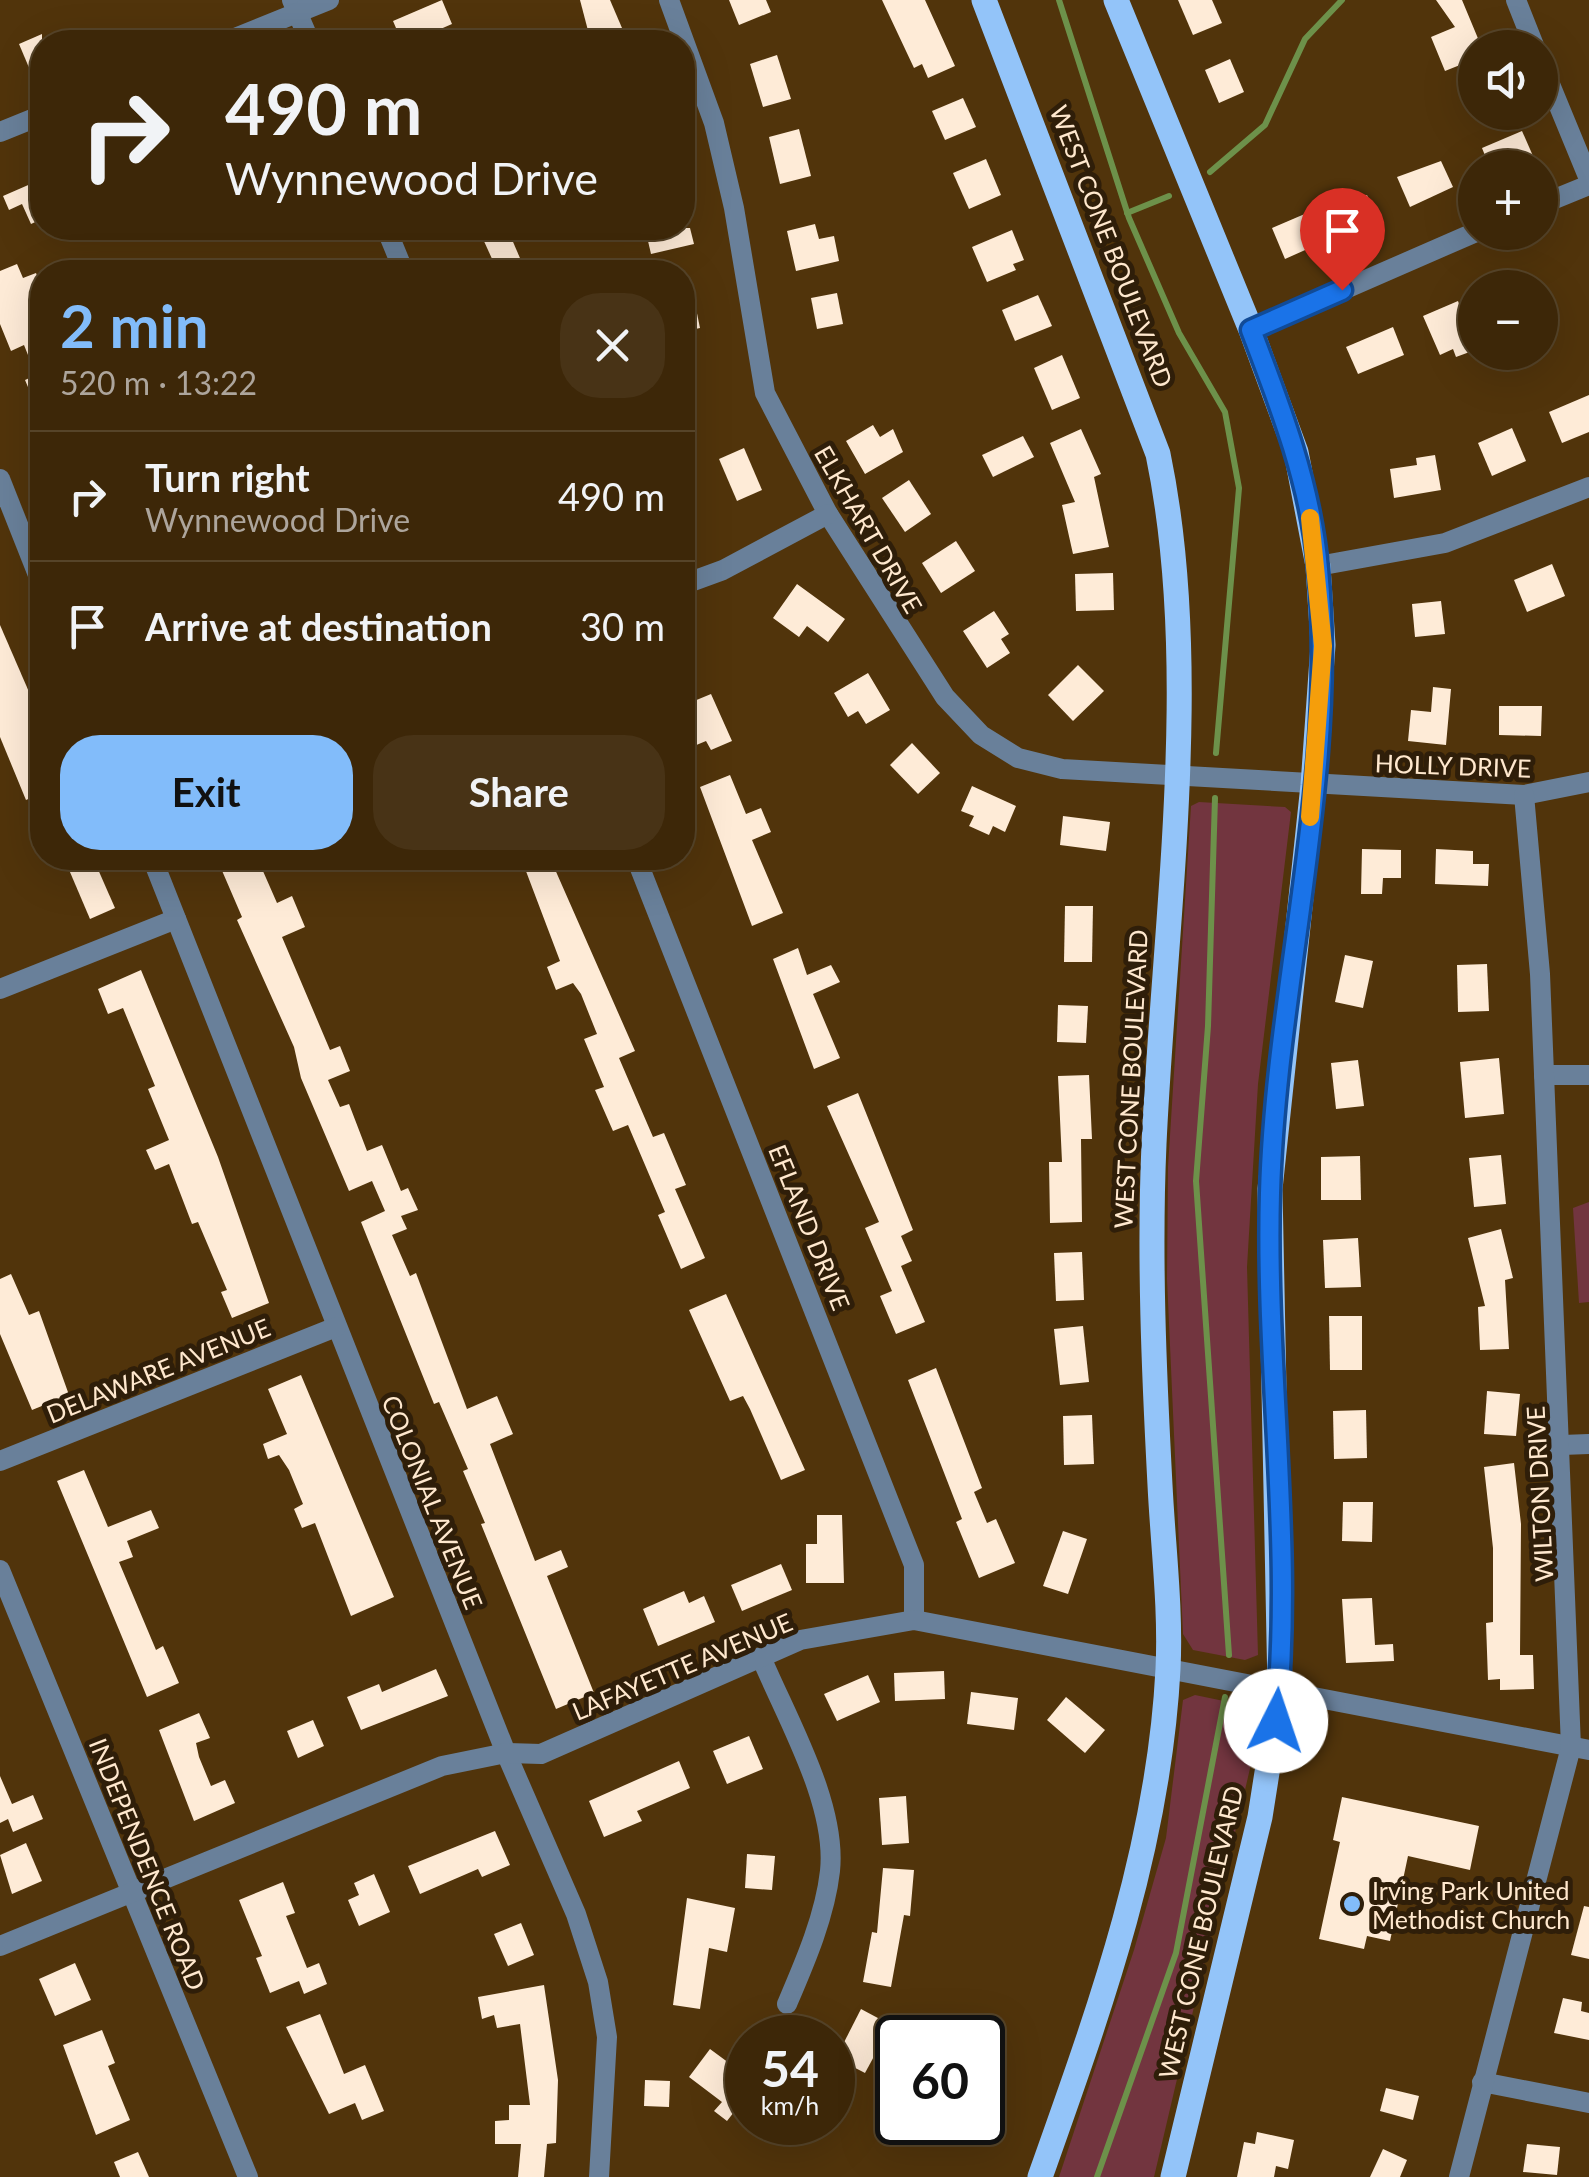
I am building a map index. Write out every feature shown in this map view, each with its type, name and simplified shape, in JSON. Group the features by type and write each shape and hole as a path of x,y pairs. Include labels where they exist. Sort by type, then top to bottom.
{"main road":[{"name":"WEST CONE BOULEVARD","path":"984,0 1158,454 1172,520 1178,584 1174,776 1152,1242 1168,1667 1159,1760 1138,1880 1040,2177"},
{"name":"WEST CONE BOULEVARD","path":"1116,0 1251,330 1296,452 1318,566 1323,646 1313,785 1270,1189 1280,1690 1260,1817 1172,2177"}],"street":[{"path":"249,30 295,7 329,0"},
{"name":"ELKHART DRIVE","path":"669,0 680,30"},
{"path":"1516,0 1528,30"},
{"path":"295,7 305,30"},
{"name":"ELKHART DRIVE","path":"695,71 714,123 734,208 765,393 828,514 944,697 981,735 1018,758 1062,768 1313,785"},
{"path":"1558,105 1589,182 1558,197"},
{"path":"0,132 30,120"},
{"path":"1251,330 1458,240"},
{"path":"0,479 30,555"},
{"path":"1318,566 1445,543 1589,487"},
{"path":"695,580 723,570 828,514"},
{"name":"HOLLY DRIVE","path":"1313,785 1524,795 1589,782"},
{"name":"WILTON DRIVE","path":"1459,2177 1482,2082 1580,1748 1544,1076 1524,795"},
{"name":"COLONIAL AVENUE","path":"157,870 506,1753 576,1914 598,1982 607,2037 599,2177"},
{"name":"EFLAND DRIVE","path":"641,870 914,1565 914,1620"},
{"path":"0,989 176,919"},
{"path":"1544,1076 1589,1075"},
{"name":"DELAWARE AVENUE","path":"0,1460 336,1327"},
{"path":"1562,1446 1589,1444"},
{"name":"INDEPENDENCE ROAD","path":"0,1570 248,2177"},
{"name":"LAFAYETTE AVENUE","path":"0,1946 442,1766 506,1753 540,1754 800,1640 914,1620 1580,1748"},
{"path":"761,1657 826,1814 830,1869 820,1913 787,2004"},
{"path":"1482,2082 1589,2103"}],"shaded area":[{"path":"1199,802 1285,807 1291,812 1258,1084 1247,1267 1258,1655 1245,1660 1193,1650 1183,1634 1167,1279 1168,1167 1191,806"},
{"path":"1589,1202 1589,1302 1579,1303 1573,1208"},
{"path":"1195,1695 1248,1706 1256,1721 1256,1743 1154,2177 1059,2177 1134,1950 1166,1838 1183,1700"}],"building":[{"path":"442,0 452,24 438,30 397,30 393,21"},
{"path":"580,0 610,0 623,30 588,30"},
{"path":"729,0 766,0 771,12 739,25"},
{"path":"882,0 925,0 955,66 928,78 922,64 914,68"},
{"path":"1178,0 1212,0 1222,23 1193,35"},
{"path":"1436,0 1462,0 1474,30 1458,30 1458,66 1445,71 1431,37 1455,27"},
{"path":"30,39 30,70 19,44"},
{"path":"777,55 791,99 763,107 750,64"},
{"path":"1230,59 1244,92 1219,103 1205,70"},
{"path":"963,98 976,127 945,140 932,111"},
{"path":"799,129 811,176 780,184 769,137"},
{"path":"1522,131 1530,150 1483,150"},
{"path":"986,159 1001,195 969,209 953,173"},
{"path":"1441,161 1453,187 1410,207 1397,177"},
{"path":"30,184 30,222 22,204 9,210 3,196"},
{"path":"1367,195 1377,218 1285,259 1272,228 1307,213 1309,220"},
{"path":"815,224 819,239 834,236 839,261 796,271 787,231"},
{"path":"1012,230 1024,260 1013,264 1016,270 987,282 972,247"},
{"path":"483,240 512,240 521,260 493,260"},
{"path":"648,240 693,240 694,244 651,254"},
{"path":"17,264 23,278 30,275 30,360 24,345 11,351 0,324 0,271"},
{"path":"837,293 843,324 817,329 811,298"},
{"path":"1038,295 1052,326 1015,341 1002,310"},
{"path":"1458,301 1458,356 1453,349 1440,355 1423,316"},
{"path":"695,304 700,328 695,329"},
{"path":"1393,327 1404,355 1358,374 1346,347"},
{"path":"1062,355 1080,398 1052,410 1034,368"},
{"path":"1589,395 1589,432 1562,443 1549,412"},
{"path":"873,425 880,437 893,429 903,452 865,474 846,441"},
{"path":"1512,428 1526,461 1492,476 1478,443"},
{"path":"1081,429 1101,474 1094,477 1109,547 1073,554 1062,505 1075,502 1050,443"},
{"path":"1023,436 1034,457 993,477 982,455"},
{"path":"744,448 762,490 737,501 719,459"},
{"path":"1435,455 1441,490 1394,498 1390,469 1417,465 1416,458"},
{"path":"909,480 931,514 905,532 882,498"},
{"path":"956,541 975,571 941,593 922,563"},
{"path":"1552,564 1565,596 1527,612 1514,580"},
{"path":"1113,573 1114,610 1076,611 1075,574"},
{"path":"797,584 845,619 828,642 807,626 799,637 773,618"},
{"path":"1441,601 1445,634 1415,637 1412,604"},
{"path":"994,611 1009,634 1001,639 1010,653 987,668 963,631"},
{"path":"0,625 30,694 30,798 26,800 0,737"},
{"path":"1078,665 1104,691 1073,721 1048,695"},
{"path":"868,673 890,710 866,724 858,711 848,717 834,693"},
{"path":"1433,687 1451,689 1446,745 1408,741 1411,710 1431,712"},
{"path":"711,694 732,741 711,750 706,741 695,746 695,701"},
{"path":"1499,706 1542,706 1541,736 1499,735"},
{"path":"912,743 940,773 918,794 890,765"},
{"path":"730,775 746,814 761,808 771,832 752,840 783,913 752,926 700,787"},
{"path":"972,786 1016,806 1005,832 993,826 989,835 969,826 974,816 961,811"},
{"path":"1063,816 1110,822 1106,851 1060,845"},
{"path":"1362,849 1401,850 1401,878 1383,878 1382,894 1361,894"},
{"path":"1436,849 1473,851 1473,864 1489,864 1488,886 1435,884"},
{"path":"69,870 98,870 115,908 90,919"},
{"path":"222,870 263,870 277,903 292,896 305,927 282,937 330,1050 340,1046 350,1071 328,1080 340,1107 349,1104 367,1151 382,1145 401,1191 408,1188 418,1210 401,1216 407,1229 392,1235 410,1276 416,1273 467,1409 497,1396 513,1434 490,1444 535,1561 561,1550 568,1567 547,1576 594,1693 556,1709 481,1524 485,1523 463,1471 468,1469 439,1402 434,1404 361,1222 385,1211 372,1181 349,1191 301,1078 294,1047 237,920 242,917"},
{"path":"526,870 555,870 635,1051 619,1058 653,1137 664,1133 686,1185 675,1189 705,1258 681,1269 658,1215 665,1212 628,1125 613,1131 595,1090 604,1087 584,1039 597,1034 573,983 556,990 547,967 560,961"},
{"path":"1065,906 1093,906 1092,962 1064,962"},
{"path":"798,948 807,975 831,965 840,982 813,994 840,1058 814,1069 773,959"},
{"path":"1345,955 1373,961 1363,1008 1335,1002"},
{"path":"1487,964 1489,1011 1458,1012 1457,965"},
{"path":"141,970 218,1157 269,1303 232,1318 221,1292 227,1290 198,1222 192,1224 169,1164 155,1170 146,1150 169,1140 148,1089 155,1086 123,1008 108,1014 98,989"},
{"path":"1058,1005 1088,1006 1086,1043 1057,1042"},
{"path":"1499,1058 1504,1114 1465,1118 1460,1062"},
{"path":"1358,1060 1364,1106 1336,1109 1331,1063"},
{"path":"1089,1075 1092,1139 1081,1139 1082,1222 1050,1223 1049,1162 1062,1162 1058,1076"},
{"path":"858,1093 913,1230 901,1236 912,1261 901,1266 925,1322 896,1334 880,1296 892,1291 865,1228 879,1222 827,1106"},
{"path":"1501,1155 1506,1204 1474,1207 1469,1158"},
{"path":"1360,1156 1361,1200 1321,1200 1321,1157"},
{"path":"1501,1229 1513,1278 1505,1280 1509,1349 1480,1350 1478,1307 1485,1306 1468,1238"},
{"path":"1358,1238 1361,1287 1325,1288 1323,1240"},
{"path":"1082,1252 1084,1300 1056,1301 1054,1253"},
{"path":"11,1274 29,1315 39,1311 69,1395 32,1410 0,1334 0,1279"},
{"path":"726,1294 805,1470 781,1480 743,1396 730,1401 689,1310"},
{"path":"1329,1316 1362,1316 1362,1370 1330,1370"},
{"path":"1083,1326 1089,1382 1060,1385 1054,1329"},
{"path":"936,1368 982,1488 974,1492 987,1523 996,1519 1015,1563 979,1578 956,1522 962,1519 908,1380"},
{"path":"301,1375 394,1597 351,1616 315,1523 302,1528 294,1509 303,1504 289,1470 279,1455 268,1459 263,1444 287,1434 268,1389"},
{"path":"1487,1391 1520,1394 1516,1436 1484,1434"},
{"path":"1366,1410 1367,1458 1334,1459 1333,1411"},
{"path":"1092,1415 1094,1464 1064,1465 1063,1416"},
{"path":"1514,1463 1521,1524 1520,1655 1533,1655 1534,1689 1500,1690 1500,1679 1488,1680 1486,1623 1493,1622 1493,1548 1484,1467"},
{"path":"84,1470 108,1527 151,1510 159,1528 127,1541 133,1557 119,1562 156,1650 163,1646 179,1683 147,1697 57,1481"},
{"path":"1343,1502 1373,1502 1372,1542 1342,1541"},
{"path":"817,1515 842,1515 844,1583 806,1583 806,1544 817,1544"},
{"path":"1063,1531 1087,1539 1068,1594 1043,1586"},
{"path":"781,1564 792,1590 742,1611 731,1585"},
{"path":"684,1591 689,1603 704,1596 715,1622 658,1646 643,1609"},
{"path":"1372,1598 1375,1645 1393,1644 1394,1661 1346,1663 1342,1599"},
{"path":"436,1669 448,1696 361,1730 347,1697 379,1684 382,1692"},
{"path":"944,1671 945,1699 895,1701 894,1673"},
{"path":"868,1675 880,1702 837,1721 824,1694"},
{"path":"971,1692 1018,1698 1014,1730 967,1724"},
{"path":"1066,1697 1105,1730 1085,1753 1047,1720"},
{"path":"199,1713 210,1738 196,1743 199,1757 211,1786 225,1780 235,1803 194,1821 159,1730"},
{"path":"313,1720 324,1746 298,1758 287,1731"},
{"path":"749,1736 763,1769 727,1784 713,1751"},
{"path":"679,1761 690,1788 637,1811 642,1821 604,1837 589,1801"},
{"path":"0,1776 12,1804 33,1795 43,1819 13,1832 8,1819 0,1823"},
{"path":"906,1796 909,1843 882,1845 879,1798"},
{"path":"1342,1797 1479,1826 1470,1870 1408,1856 1390,1941 1367,1936 1364,1949 1319,1939 1340,1842 1333,1840"},
{"path":"495,1831 510,1865 482,1877 478,1869 420,1894 408,1866"},
{"path":"26,1843 42,1881 12,1894 0,1855"},
{"path":"747,1854 775,1856 772,1890 745,1888"},
{"path":"883,1868 914,1870 910,1916 904,1915 891,1987 863,1982 872,1932 877,1933"},
{"path":"374,1874 390,1912 359,1926 348,1900 359,1895 354,1883"},
{"path":"283,1882 295,1913 286,1916 307,1968 319,1963 327,1984 304,1994 299,1981 270,1993 256,1958 262,1956 239,1900"},
{"path":"687,1898 735,1908 727,1952 709,1948 700,2009 673,2005"},
{"path":"1584,1906 1589,1907 1589,1959 1571,1955"},
{"path":"521,1923 534,1955 508,1966 494,1934"},
{"path":"75,1963 91,2000 55,2016 39,1979"},
{"path":"544,1985 558,2080 556,2143 547,2144 544,2177 518,2177 521,2144 495,2144 495,2121 509,2120 509,2105 530,2105 520,2024 497,2028 494,2015 482,2019 478,1997"},
{"path":"1563,1998 1582,2002 1581,2011 1589,2013 1589,2040 1554,2033"},
{"path":"861,2009 875,2016 875,2055 865,2073 855,2068 855,2021"},
{"path":"320,2014 344,2074 365,2065 384,2111 362,2120 355,2103 329,2114 286,2027"},
{"path":"102,2030 115,2063 108,2066 130,2120 96,2135 63,2045"},
{"path":"710,2049 725,2060 725,2119 714,2111 722,2102 689,2077"},
{"path":"645,2080 670,2081 669,2107 644,2106"},
{"path":"1386,2088 1419,2096 1413,2120 1380,2111"},
{"path":"1257,2132 1294,2140 1288,2169 1276,2166 1274,2177 1237,2177 1244,2142 1255,2144"},
{"path":"1527,2144 1560,2147 1557,2175 1523,2172"},
{"path":"1383,2149 1407,2160 1400,2177 1370,2177"},
{"path":"138,2152 149,2177 120,2177 114,2162"}],"waterway":[{"path":"1059,0 1129,218 1179,333 1225,412 1239,488 1216,753"},
{"path":"1210,172 1265,125 1305,39 1342,0"},
{"path":"1127,213 1169,196"},
{"path":"1215,798 1208,1026 1196,1181 1229,1655"},
{"path":"1097,2177 1176,1953 1225,1697"}],"slow traffic":[{"path":"1310,518 1318,566 1323,646 1310,817"}],"place":[{"name":"Irving Park United Methodist Church","path":"1352,1904"}],"route":[{"path":"1276,1721 1281,1621 1269,1310 1270,1189 1313,785 1323,646 1318,566 1308,502 1296,452 1251,330 1342,290"}]}
